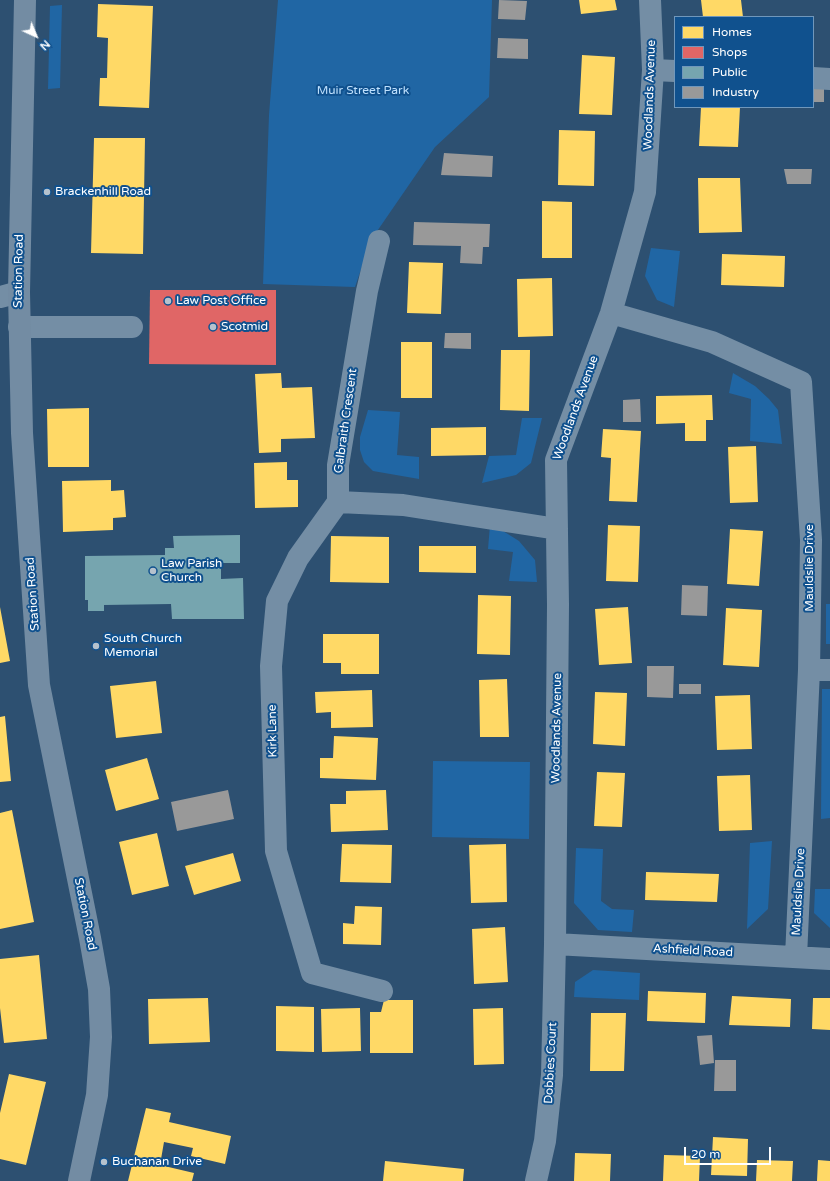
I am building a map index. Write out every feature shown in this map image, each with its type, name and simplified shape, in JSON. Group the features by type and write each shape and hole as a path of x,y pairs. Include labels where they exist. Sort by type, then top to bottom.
{"main road":[{"name":"Station Road","path":"25,0 9,294 19,327 22,433 40,686 90,938 98,990 101,1037 98,1095 79,1181"}],"street":[{"name":"Woodlands Avenue","path":"555,944 556,460 611,313 646,192 653,70 650,0"},
{"path":"653,70 674,71"},
{"path":"814,78 830,79"},
{"name":"Galbraith Crescent","path":"338,502 338,465 367,291 378,241"},
{"name":"Mauldslie Drive","path":"611,313 712,342 801,382 820,670 796,957"},
{"path":"19,327 132,327"},
{"path":"338,502 403,505 557,529"},
{"name":"Kirk Lane","path":"338,502 298,558 277,601 271,666 276,851 312,972 382,990"},
{"name":"Ashfield Road","path":"555,944 830,959"},
{"name":"Dobbies Court","path":"536,1181 545,1141 552,1075 555,944"}],"green space":[{"name":"Muir Street Park","path":"278,0 492,0 489,97 435,147 371,240 355,287 263,284 269,115"},
{"path":"62,5 60,88 48,89 50,6"},
{"path":"651,248 680,251 674,307 657,300 645,276"},
{"path":"733,373 755,386 778,410 782,444 750,441 751,399 729,393"},
{"path":"368,410 400,412 397,455 419,457 419,479 373,471 364,462 360,450 360,437"},
{"path":"522,418 542,418 531,463 516,475 482,483 489,456 516,455"},
{"path":"490,525 519,541 535,560 537,582 509,581 513,552 488,549"},
{"path":"826,604 830,604 830,644 826,644"},
{"path":"822,689 830,689 830,818 821,819"},
{"path":"433,761 530,762 529,839 432,837"},
{"path":"772,841 768,909 747,929 750,843"},
{"path":"576,848 603,849 601,901 612,909 634,910 632,932 598,930 574,903"},
{"path":"815,889 830,889 830,928 814,913"},
{"path":"593,970 640,973 639,1000 574,997 575,982"}],"building: Homes":[{"path":"579,0 615,0 617,10 581,14"},
{"path":"701,0 741,0 743,16 703,16"},
{"path":"98,4 153,6 149,108 99,106 100,78 107,78 108,38 97,37"},
{"path":"582,55 615,57 612,115 579,114"},
{"path":"701,108 740,108 738,147 699,146"},
{"path":"559,130 595,131 594,186 558,185"},
{"path":"94,138 145,138 143,254 91,253"},
{"path":"698,178 740,178 742,232 699,233"},
{"path":"542,201 572,202 572,258 542,258"},
{"path":"722,254 785,256 784,287 721,285"},
{"path":"409,262 443,263 441,314 407,313"},
{"path":"552,278 553,336 518,337 517,279"},
{"path":"401,342 432,342 432,398 401,398"},
{"path":"501,350 530,350 529,411 500,410"},
{"path":"281,373 282,388 312,387 315,438 281,439 281,452 259,453 255,374"},
{"path":"712,395 713,420 706,420 706,441 685,441 685,423 656,424 656,396"},
{"path":"89,408 89,467 48,467 47,409"},
{"path":"486,427 486,455 431,456 431,428"},
{"path":"603,429 641,431 637,502 609,501 611,458 601,457"},
{"path":"756,446 758,502 730,503 728,447"},
{"path":"287,462 287,480 298,480 298,507 255,508 254,463"},
{"path":"111,480 111,491 124,490 126,517 113,518 113,530 63,532 62,481"},
{"path":"608,525 640,526 638,582 606,581"},
{"path":"730,529 763,531 759,586 727,584"},
{"path":"331,536 389,537 389,583 330,582"},
{"path":"419,546 476,546 476,573 419,572"},
{"path":"478,595 511,596 510,655 477,654"},
{"path":"0,607 10,661 0,663"},
{"path":"628,607 632,663 599,665 595,609"},
{"path":"726,608 762,610 759,667 723,665"},
{"path":"323,634 379,634 379,674 341,674 341,663 323,663"},
{"path":"507,679 509,737 480,737 479,680"},
{"path":"156,681 162,733 116,738 110,686"},
{"path":"372,690 373,727 331,728 331,712 316,713 315,692"},
{"path":"595,692 627,693 625,746 593,744"},
{"path":"750,695 752,749 717,750 715,696"},
{"path":"5,716 11,781 0,782 0,717"},
{"path":"334,736 378,738 376,780 320,778 320,758 333,758"},
{"path":"147,758 159,799 116,811 105,770"},
{"path":"597,772 625,773 622,827 594,826"},
{"path":"750,775 752,830 719,831 717,776"},
{"path":"386,790 388,830 331,832 330,804 346,804 346,791"},
{"path":"12,810 34,922 0,929 0,813"},
{"path":"157,833 169,886 132,895 119,842"},
{"path":"342,844 392,845 391,883 340,882"},
{"path":"506,844 507,902 471,903 469,845"},
{"path":"233,853 241,881 194,895 185,866"},
{"path":"646,872 719,874 717,902 645,900"},
{"path":"355,906 382,907 381,945 343,944 343,923 354,924"},
{"path":"505,927 508,982 474,984 472,929"},
{"path":"39,955 47,1039 4,1043 0,1008 0,959"},
{"path":"648,991 706,993 705,1023 647,1021"},
{"path":"732,996 791,999 790,1027 729,1025"},
{"path":"208,998 210,1042 149,1044 148,999"},
{"path":"813,998 830,998 830,1030 812,1029"},
{"path":"384,1000 413,1000 413,1053 370,1053 370,1012 381,1012"},
{"path":"276,1006 314,1007 314,1052 276,1051"},
{"path":"360,1008 361,1051 322,1052 321,1009"},
{"path":"503,1008 504,1064 474,1065 473,1009"},
{"path":"591,1013 626,1013 624,1071 590,1071"},
{"path":"9,1074 46,1082 26,1165 0,1159 0,1113"},
{"path":"146,1108 171,1113 169,1122 231,1136 225,1164 191,1156 193,1148 164,1142 160,1165 194,1173 192,1181 128,1181"},
{"path":"713,1137 748,1139 747,1176 711,1175"},
{"path":"575,1153 611,1154 610,1181 574,1181"},
{"path":"664,1155 700,1156 699,1181 663,1181"},
{"path":"757,1160 793,1161 792,1181 756,1181"},
{"path":"818,1160 830,1161 830,1181 817,1181"},
{"path":"385,1161 464,1169 463,1181 383,1181"}],"building: Shops":[{"name":"Scotmid","path":"150,290 276,290 276,365 149,364"}],"building: Public":[{"name":"Law Parish Church","path":"240,535 240,563 221,563 221,579 243,578 244,619 172,619 171,604 104,605 104,611 88,611 88,600 85,600 85,556 165,555 165,548 174,548 173,536"}],"building: Industry":[{"path":"499,0 527,1 525,20 498,19"},
{"path":"498,38 528,39 528,59 497,58"},
{"path":"814,85 824,85 824,102 814,102"},
{"path":"444,153 493,156 492,177 441,175"},
{"path":"784,169 812,169 811,184 787,184"},
{"path":"414,222 490,224 489,247 483,247 482,264 460,263 461,246 413,245"},
{"path":"445,333 471,333 471,349 444,348"},
{"path":"640,399 641,422 623,422 623,400"},
{"path":"682,585 708,586 707,616 681,615"},
{"path":"647,666 674,666 673,698 647,697"},
{"path":"679,684 701,684 701,694 679,694"},
{"path":"228,790 234,819 177,831 171,802"},
{"path":"712,1035 714,1063 700,1065 697,1036"},
{"path":"715,1060 736,1060 736,1091 714,1091"}],"place":[{"name":"Brackenhill Road","path":"47,192"},
{"name":"Law Post Office","path":"168,301"},
{"name":"Scotmid","path":"213,327"},
{"name":"Law Parish Church","path":"153,571"},
{"name":"South Church Memorial","path":"96,646"},
{"name":"Buchanan Drive","path":"104,1162"}]}
